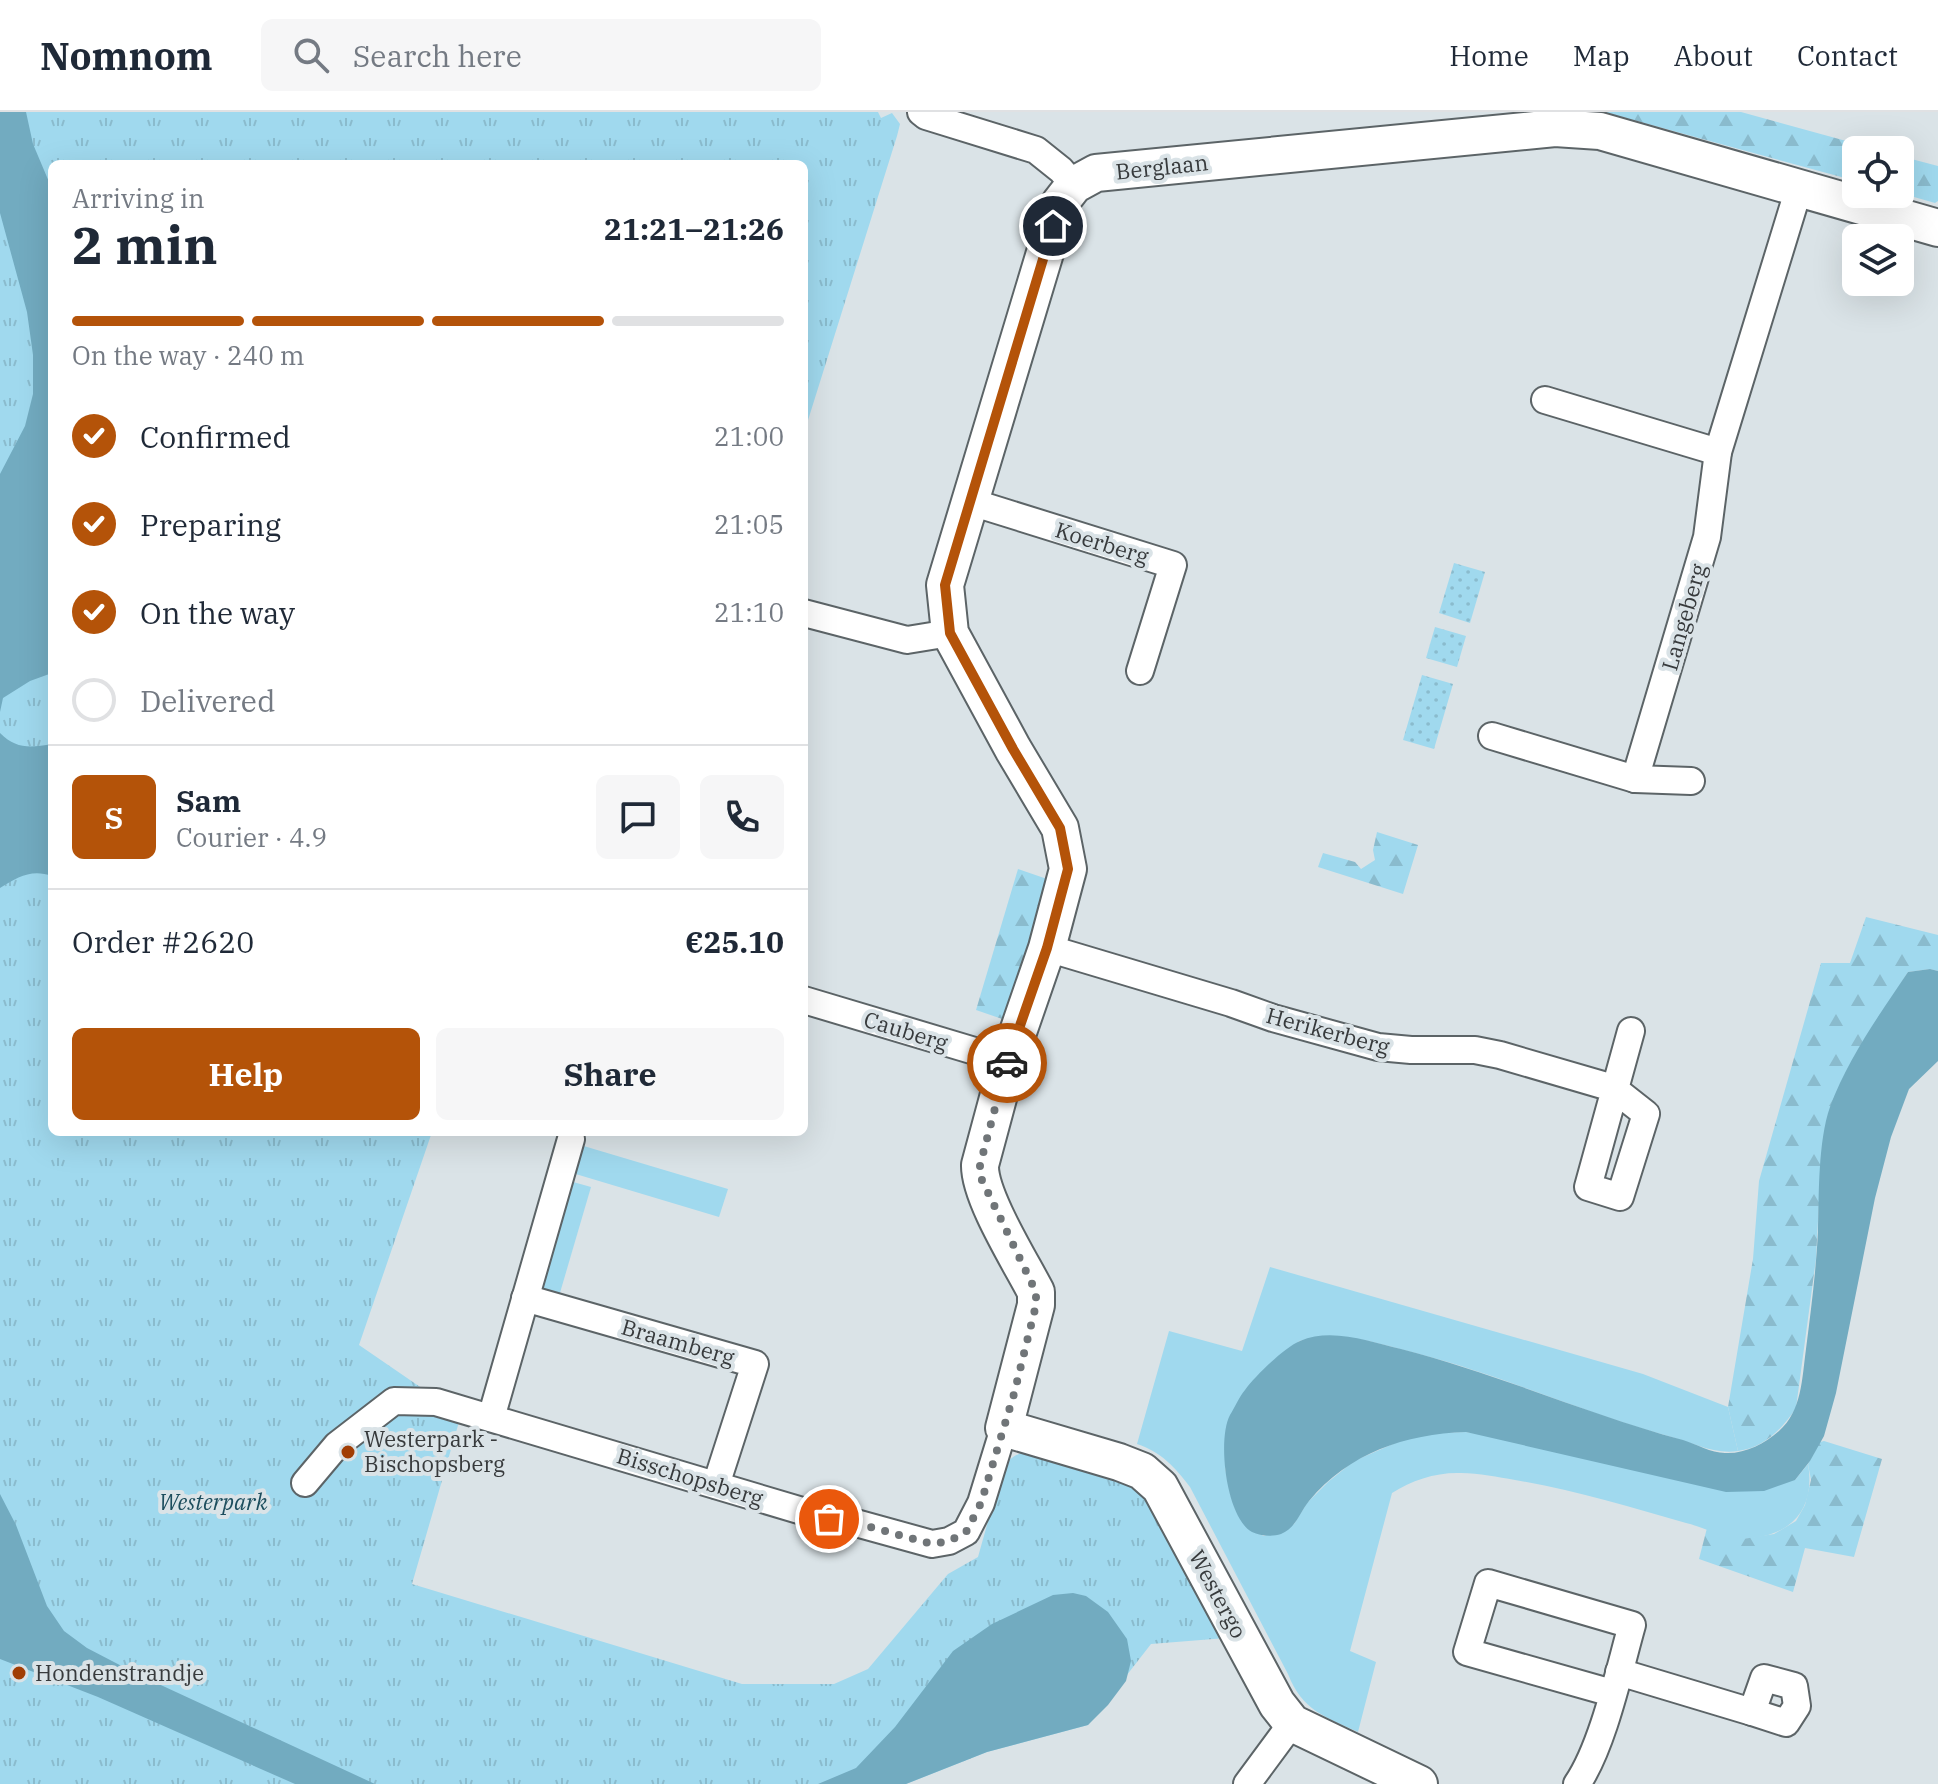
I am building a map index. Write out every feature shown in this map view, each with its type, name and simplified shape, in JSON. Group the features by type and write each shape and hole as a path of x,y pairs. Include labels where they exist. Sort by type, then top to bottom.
{"street":[{"path":"921,112 1036,150 1074,185 1060,203 945,585 950,633 1060,828 1068,869 1047,948 1008,1061 980,1165 980,1176 1036,1292 1036,1305 1004,1428"},
{"name":"Berglaan","path":"1074,185 1096,173 1555,128 1600,131 1938,228"},
{"name":"Langeberg","path":"1635,779 1707,537 1718,452 1799,188"},
{"path":"1545,400 1718,452"},
{"name":"Koerberg","path":"971,502 1173,565 1140,671"},
{"path":"808,614 907,640 950,633"},
{"path":"1492,736 1635,779 1691,781"},
{"name":"Herikerberg","path":"1047,948 1378,1047 1487,1052 1613,1088 1631,1031"},
{"name":"Cauberg","path":"808,1001 1008,1061"},
{"path":"491,1418 571,1139"},
{"name":"Braamberg","path":"525,1298 755,1364 716,1485"},
{"name":"Bisschopsberg","path":"305,1483 337,1445 394,1401 436,1402 829,1519 845,1520 932,1544 949,1541 966,1532 981,1503 1004,1428"},
{"name":"Westergo","path":"1004,1428 1142,1471 1160,1487 1277,1704 1292,1723 1419,1784"},
{"path":"1577,1784 1588,1768 1616,1682 1632,1625 1488,1583 1467,1652 1616,1682 1752,1712"},
{"path":"1247,1784 1292,1723"}],"green space":[{"name":"Westerpark","path":"0,112 878,112 881,118 892,113 900,124 897,136 808,420 808,160 48,160 48,1136 431,1136 359,1345 461,1415 412,1584 742,1684 834,1684 868,1669 948,1574 978,1557 1003,1468 1016,1455 1034,1450 1141,1487 1226,1638 1151,1644 1088,1725 987,1752 906,1784 0,1784"},
{"path":"1604,112 1741,112 1842,140 1842,177"},
{"path":"1914,160 1938,166 1938,201 1935,203 1914,197"},
{"path":"1454,563 1485,572 1470,623 1439,613"},
{"path":"1435,627 1466,636 1457,667 1426,658"},
{"path":"1422,675 1453,684 1434,749 1403,740"},
{"path":"1377,832 1418,845 1403,894 1318,867 1323,853 1355,862 1361,869 1375,860 1373,850"},
{"path":"1018,869 1050,880 1008,1021 976,1010"},
{"path":"1866,917 1938,935 1938,971 1908,972 1855,1055 1821,1164 1816,1259 1796,1408 1772,1436 1756,1446 1738,1451 1728,1407 1753,1259 1759,1181 1821,963 1850,963"},
{"path":"577,1144 728,1189 719,1217 569,1172"},
{"path":"566,1180 591,1187 557,1303 535,1290"},
{"path":"1270,1267 1643,1374 1728,1407 1738,1451 1703,1447 1451,1363 1387,1346 1347,1338 1299,1341 1225,1468 1240,1517 1246,1525 1264,1536 1294,1524 1307,1503 1354,1461 1402,1440 1430,1433 1466,1432 1795,1480 1808,1464 1808,1495 1803,1508 1796,1518 1775,1533 1738,1539 1601,1499 1495,1476 1452,1473 1434,1475 1408,1484 1392,1493 1350,1651 1376,1662 1358,1732 1346,1727 1316,1711 1300,1696 1190,1487 1167,1461 1137,1444 1169,1331 1242,1351"},
{"path":"1820,1442 1882,1459 1854,1557 1805,1548 1793,1592 1699,1559 1707,1528 1743,1539 1774,1534 1796,1521 1805,1505 1811,1480 1808,1464"}],"shaded area":[{"path":"0,112 26,112 33,144 48,180 48,674 30,681 3,698 0,712 0,474 25,426 33,394 33,355 27,312 0,213"},
{"path":"0,733 24,746 48,745 48,875 31,874 0,888"},
{"path":"1938,971 1938,1061 1909,1089 1891,1137 1824,1436 1795,1480 1764,1491 1726,1492 1466,1432 1400,1442 1360,1459 1325,1484 1294,1524 1281,1534 1259,1534 1243,1524 1226,1477 1224,1441 1230,1415 1243,1393 1271,1362 1294,1344 1312,1337 1351,1337 1437,1359 1714,1452 1747,1450 1773,1436 1792,1414 1802,1382 1816,1261 1821,1152 1830,1107 1855,1054 1908,972"},
{"path":"0,1494 16,1525 47,1606 64,1631 87,1648 137,1674 375,1784 295,1784 98,1697 0,1659"},
{"path":"1073,1593 1086,1596 1108,1612 1127,1639 1131,1661 1126,1681 1088,1725 987,1752 906,1784 818,1784 856,1768 895,1727 953,1651 992,1624 1053,1595"}],"way so far":[{"path":"829,1519 845,1520 932,1544 949,1541 966,1532 981,1503 1014,1394 1036,1305 1036,1292 980,1176 980,1165 1007,1063"}],"place":[{"name":"Westerpark - Bischopsberg","path":"348,1452"},
{"name":"Hondenstrandje","path":"19,1673"}],"route":[{"path":"1007,1063 1047,948 1068,869 1060,828 950,633 945,585 1053,226"}]}
